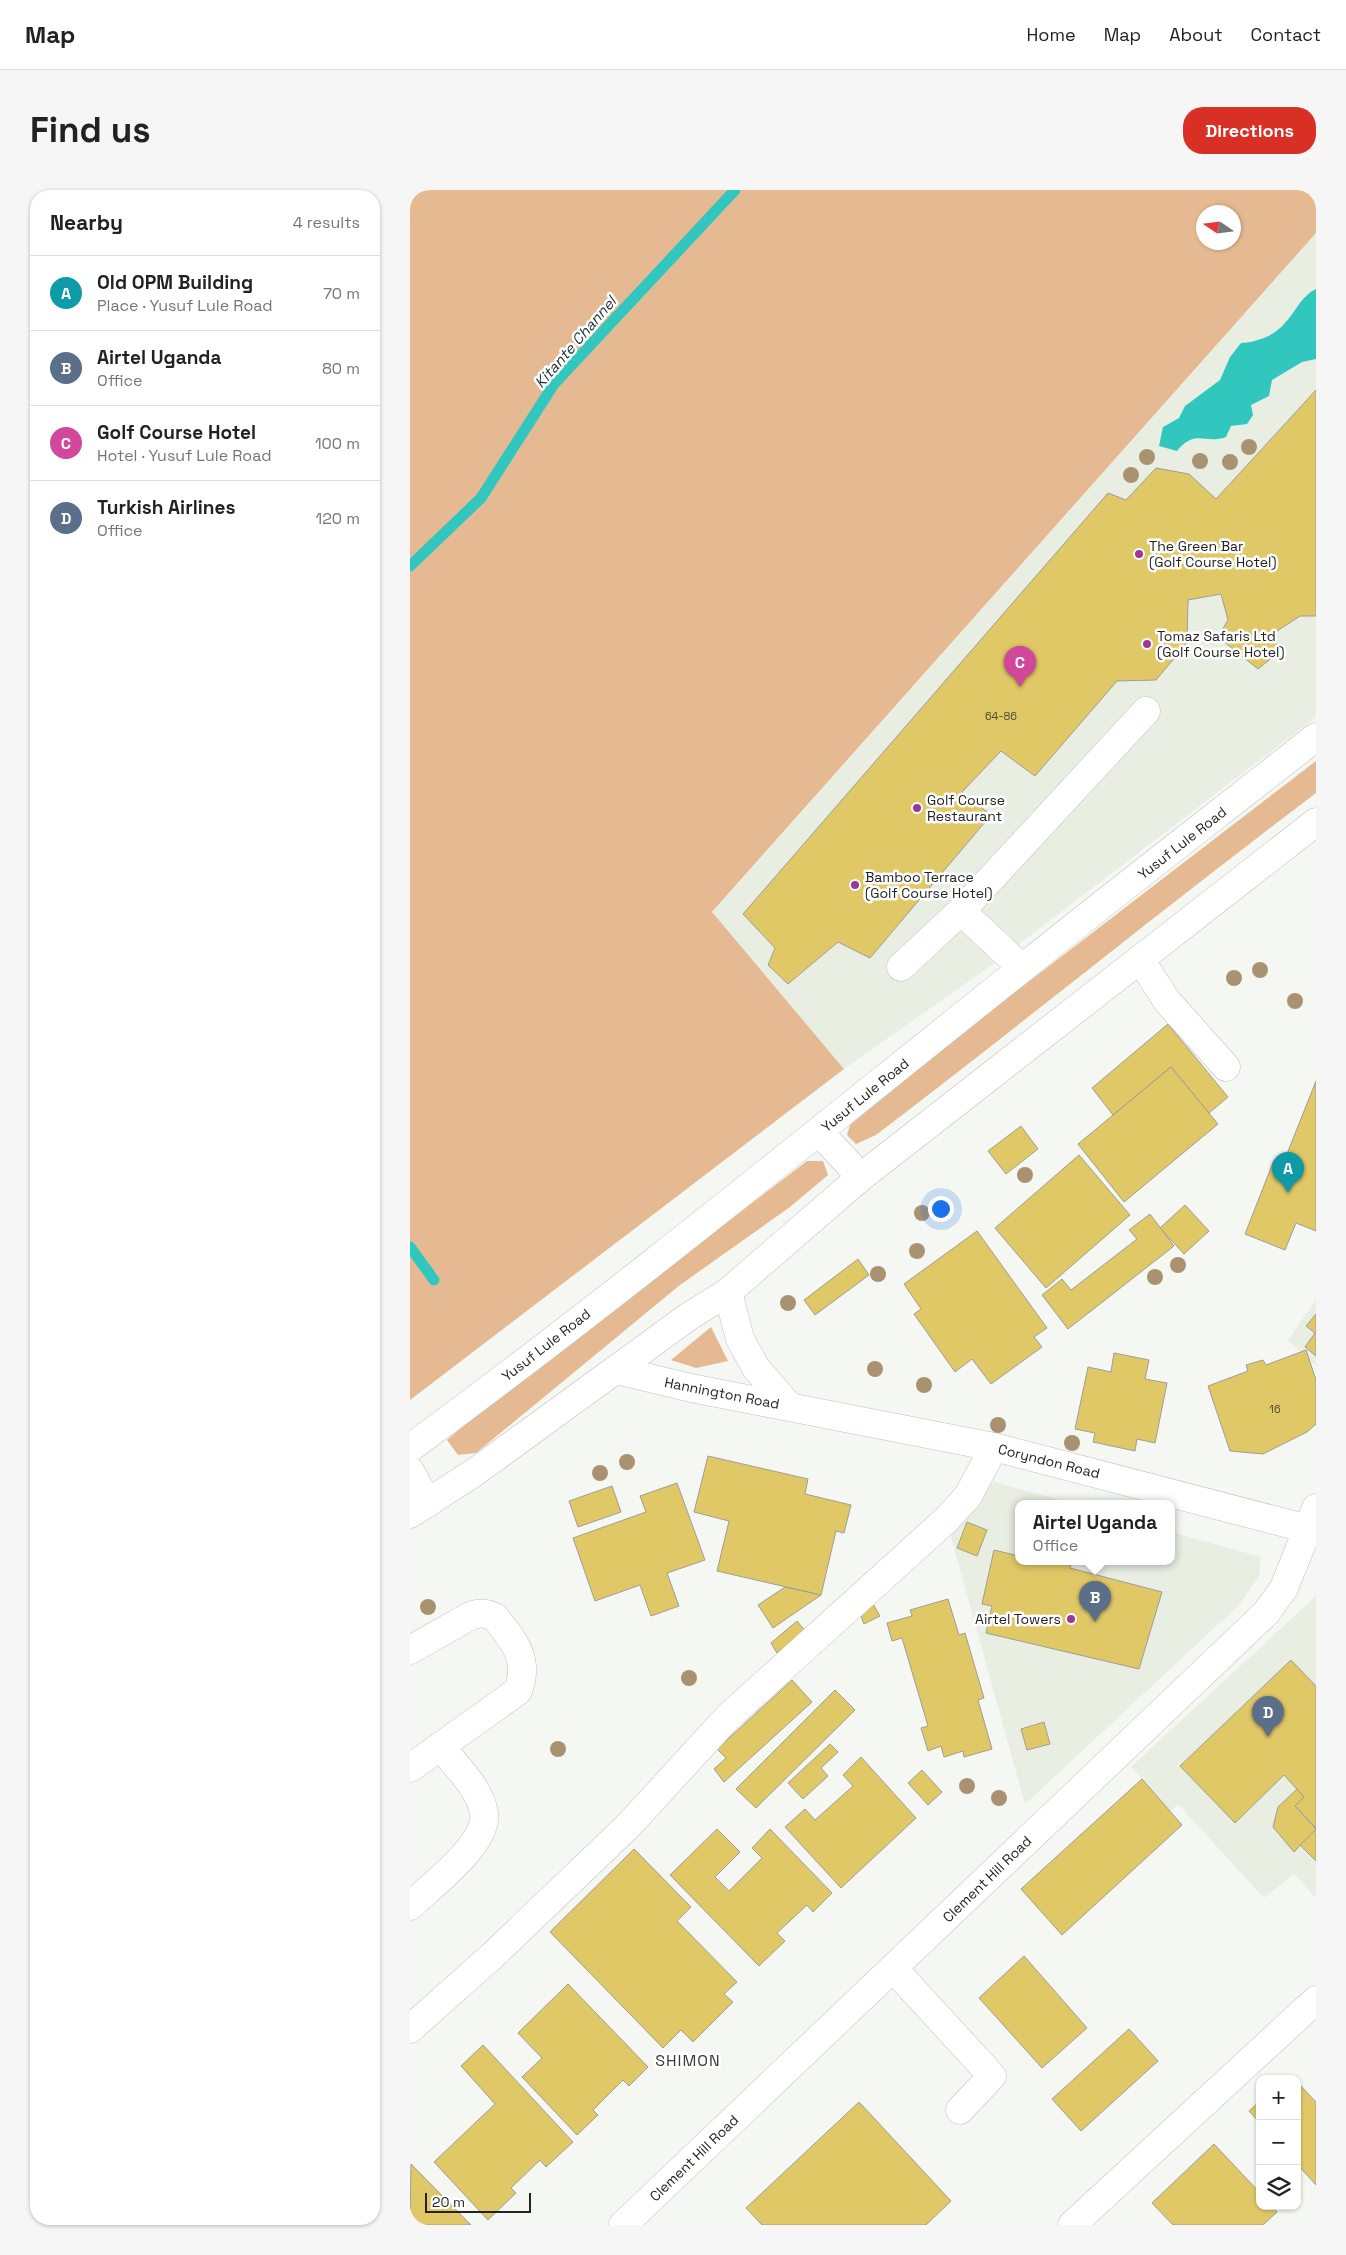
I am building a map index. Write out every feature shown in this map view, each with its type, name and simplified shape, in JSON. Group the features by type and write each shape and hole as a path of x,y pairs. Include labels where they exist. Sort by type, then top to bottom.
{"street":[{"path":"901,967 961,911 1146,711"},
{"name":"Yusuf Lule Road","path":"410,1448 502,1381 819,1132 1022,968 1316,738"},
{"path":"410,1471 419,1508 476,1472 688,1317 728,1292 861,1177 1316,822"},
{"path":"961,911 1022,968"},
{"path":"1140,959 1167,1001 1226,1067"},
{"path":"819,1132 861,1177"},
{"name":"Hannington Road","path":"728,1292 740,1339 756,1368 788,1406"},
{"name":"Hannington Road","path":"616,1370 691,1388 788,1406"},
{"name":"Coryndon Road","path":"788,1406 994,1447 1313,1523"},
{"path":"410,2029 492,1956 628,1826 728,1717 947,1519 968,1496 994,1447"},
{"name":"Clement Hill Road","path":"623,2225 1266,1612 1284,1588 1313,1523"},
{"path":"410,1650 479,1612 494,1617 522,1655 523,1677 518,1691 410,1768"},
{"path":"410,1906 469,1850 482,1830 484,1814 478,1797 440,1746"},
{"path":"893,1968 992,2076 960,2110"},
{"path":"1072,2225 1316,2000"}],"shaded area":[{"path":"410,190 1316,190 1316,233 712,912 844,1069 410,1400"},
{"path":"1316,233 1316,717 989,967 844,1069 712,913"},
{"path":"1316,761 1316,793 876,1135 856,1144 847,1135 850,1125 936,1053"},
{"path":"807,1161 823,1161 828,1175 790,1207 680,1285 476,1453 458,1455 447,1440 490,1404"},
{"path":"1316,1300 1316,1366 1288,1340"},
{"path":"711,1327 728,1361 696,1368 671,1360"},
{"path":"994,1482 1060,1500 1015,1500 1015,1565 1175,1565 1175,1533 1261,1557 1259,1576 1239,1605 1025,1804 949,1530"},
{"path":"1316,1596 1316,1898 1294,1874 1264,1898 1178,1804 1170,1811 1131,1767"}],"water":[{"path":"1316,289 1316,359 1302,362 1272,380 1269,396 1251,405 1253,415 1247,424 1231,426 1226,437 1190,440 1177,451 1159,446 1163,427 1179,418 1185,406 1220,380 1230,357 1241,343 1259,340 1275,332 1288,320 1306,296"}],"building":[{"path":"1316,390 1316,616 1300,616 1268,637 1283,649 1258,669 1218,637 1228,620 1221,594 1188,600 1187,643 1156,680 1117,681 1035,776 1001,751 962,792 991,815 870,958 838,942 788,984 768,965 775,948 743,914 1108,493 1126,500 1156,468 1189,474 1216,499"},
{"path":"1168,1024 1228,1097 1209,1113 1171,1067 1113,1115 1092,1088"},
{"path":"1171,1067 1218,1124 1124,1202 1078,1144"},
{"path":"1316,1081 1316,1231 1296,1223 1285,1250 1245,1234 1274,1160 1283,1164"},
{"path":"1021,1126 1038,1149 1006,1174 988,1151"},
{"path":"1079,1155 1130,1215 1046,1288 995,1228"},
{"path":"1185,1205 1209,1231 1184,1254 1160,1228"},
{"path":"1150,1214 1174,1246 1068,1329 1042,1295 1062,1279 1071,1290 1137,1239 1129,1230"},
{"path":"977,1231 1047,1328 1034,1337 1042,1347 991,1384 972,1359 955,1372 914,1314 921,1309 904,1284"},
{"path":"858,1259 869,1275 815,1315 804,1300"},
{"path":"1316,1314 1316,1356 1305,1347 1315,1333 1306,1326"},
{"path":"1306,1350 1316,1380 1316,1424 1307,1432 1263,1454 1230,1451 1208,1386 1248,1371 1246,1365 1263,1360 1266,1365"},
{"path":"1114,1353 1149,1360 1145,1379 1167,1383 1155,1443 1137,1439 1135,1451 1093,1442 1095,1433 1075,1429 1088,1367 1111,1372"},
{"path":"708,1456 808,1479 805,1494 851,1505 844,1533 836,1531 821,1595 717,1571 729,1521 694,1512"},
{"path":"677,1483 705,1560 667,1573 679,1606 651,1616 640,1585 595,1601 573,1538 646,1512 640,1496"},
{"path":"612,1486 621,1512 578,1527 569,1501"},
{"path":"967,1522 987,1530 977,1556 957,1548"},
{"name":"Airtel Towers","path":"994,1550 1015,1555 1015,1565 1071,1565 1070,1568 1162,1592 1139,1669 986,1633 992,1606 982,1604"},
{"path":"785,1587 821,1595 773,1628 758,1605"},
{"path":"948,1599 959,1635 965,1633 984,1698 978,1700 992,1749 964,1757 963,1751 944,1757 941,1746 928,1751 921,1728 928,1726 902,1638 892,1641 887,1623 912,1616 910,1610"},
{"path":"873,1604 880,1616 864,1624 859,1611"},
{"path":"797,1621 806,1632 777,1653 771,1643"},
{"path":"1291,1660 1316,1686 1316,1828 1295,1806 1304,1797 1284,1775 1235,1823 1180,1766"},
{"path":"792,1680 812,1702 724,1782 714,1769 726,1758 717,1749"},
{"path":"835,1690 855,1710 756,1808 736,1789"},
{"path":"1044,1722 1050,1744 1027,1750 1021,1729"},
{"path":"830,1744 838,1752 821,1768 828,1776 803,1799 788,1783"},
{"path":"861,1757 916,1818 841,1888 785,1827 805,1809 815,1820 853,1786 843,1775"},
{"path":"922,1770 942,1792 928,1805 908,1783"},
{"path":"1142,1779 1182,1825 1062,1935 1021,1889"},
{"path":"1297,1789 1304,1797 1295,1806 1316,1829 1294,1852 1273,1827 1278,1807"},
{"path":"717,1829 740,1852 715,1877 729,1891 762,1858 752,1848 770,1829 832,1893 813,1912 807,1905 777,1933 785,1941 759,1966 670,1875"},
{"path":"1316,1829 1316,1861 1300,1845"},
{"path":"634,1849 691,1907 677,1921 737,1982 724,1994 733,2002 693,2042 681,2030 663,2048 550,1932"},
{"path":"1024,1956 1087,2028 1042,2068 979,1998"},
{"path":"568,1984 648,2067 629,2086 623,2080 593,2110 598,2115 577,2135 522,2077 542,2058 518,2033"},
{"path":"1129,2029 1158,2061 1081,2131 1052,2099"},
{"path":"483,2045 573,2142 546,2167 540,2160 511,2188 516,2193 488,2220 434,2162 495,2104 461,2066"},
{"path":"1301,2086 1316,2102 1316,2185 1301,2168"},
{"path":"859,2102 951,2201 926,2225 762,2225 746,2208"},
{"path":"1256,2105 1256,2119 1249,2111"},
{"path":"1214,2144 1256,2189 1256,2210 1275,2210 1277,2212 1263,2225 1173,2225 1152,2203"},
{"path":"411,2164 471,2225 410,2225"}],"waterway":[{"name":"Kitante Channel","path":"410,566 481,498 554,384 735,190"},
{"path":"410,1247 434,1280"}],"place":[{"name":"The Green Bar (Golf Course Hotel)","path":"1139,554"},
{"name":"Tomaz Safaris Ltd (Golf Course Hotel)","path":"1147,644"},
{"name":"Golf Course Hotel","path":"1020,687"},
{"name":"Golf Course Restaurant","path":"917,808"},
{"name":"Bamboo Terrace (Golf Course Hotel)","path":"855,885"},
{"name":"Old OPM Building","path":"1288,1193"},
{"name":"Airtel Towers","path":"1071,1619"},
{"name":"Airtel Uganda","path":"1095,1622"},
{"name":"Turkish Airlines","path":"1268,1737"}],"district":[{"name":"SHIMON","path":"688,2060"}]}
